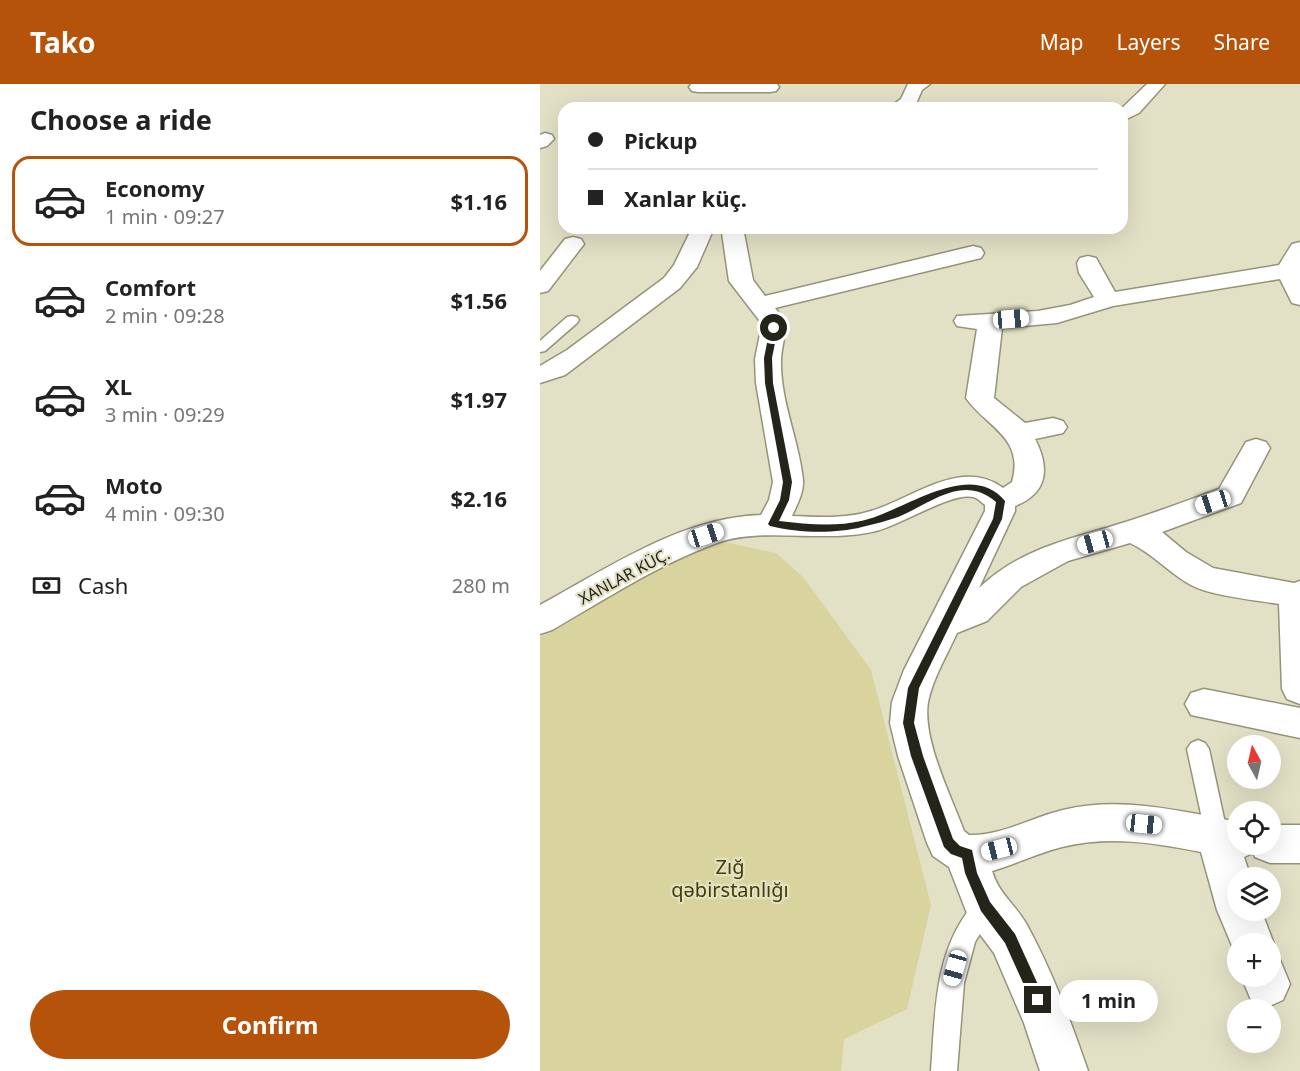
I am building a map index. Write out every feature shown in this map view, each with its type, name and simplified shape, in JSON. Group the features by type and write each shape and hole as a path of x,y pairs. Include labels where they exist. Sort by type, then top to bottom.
{"street":[{"path":"909,102 915,87 921,84"},
{"path":"1128,113 1156,84"},
{"path":"698,87 771,86"},
{"path":"762,102 771,86"},
{"path":"540,375 556,369 672,283 685,267 700,234"},
{"path":"733,234 741,281 771,319 774,328 768,358 769,383 788,482 784,500 773,524"},
{"path":"540,286 573,244"},
{"path":"1227,839 1159,826 1094,823 1067,827 1035,836 991,852 968,854 956,850 948,843 917,756 909,723 914,688 997,519 1000,501 1023,490 1029,477 1028,459 1019,433 1008,422 985,407 980,398 980,387 986,368 978,321 1052,315 1088,309 1108,300 1267,275 1288,270 1300,249"},
{"path":"760,304 973,253"},
{"path":"1088,263 1091,273 1108,300"},
{"path":"1288,270 1300,297"},
{"path":"1019,433 1053,427"},
{"path":"946,624 975,612 1009,579 1057,553 1132,531 1230,496 1256,448"},
{"name":"XANLAR KÜÇ.","path":"540,621 640,567 706,535 745,525 773,524 813,528 860,525 894,515 947,490 965,487 987,489 1000,501"},
{"path":"1132,531 1156,542 1175,560 1206,578 1298,594 1300,689"},
{"path":"1204,704 1300,723"},
{"path":"1281,844 1300,844"},
{"path":"968,854 971,873 985,906 1010,938 1047,1021 1064,1071"}],"lane":[{"path":"540,348 572,320"},
{"path":"1198,749 1227,839"},
{"path":"945,1071 951,983 964,937 985,906"}],"green space":[{"name":"Zığ qəbirstanlığı","path":"720,541 776,553 803,577 871,670 931,905 907,1009 844,1039 841,1071 540,1071 540,637 572,621 622,584 675,558"}],"route":[{"path":"774,328 768,358 769,383 788,482 784,500 773,524 813,528 860,525 894,515 947,490 965,487 987,489 1000,501 997,519 921,670 910,702 909,723 917,756 948,843 956,850 968,854 971,873 985,906 1010,938 1038,1000"}]}
